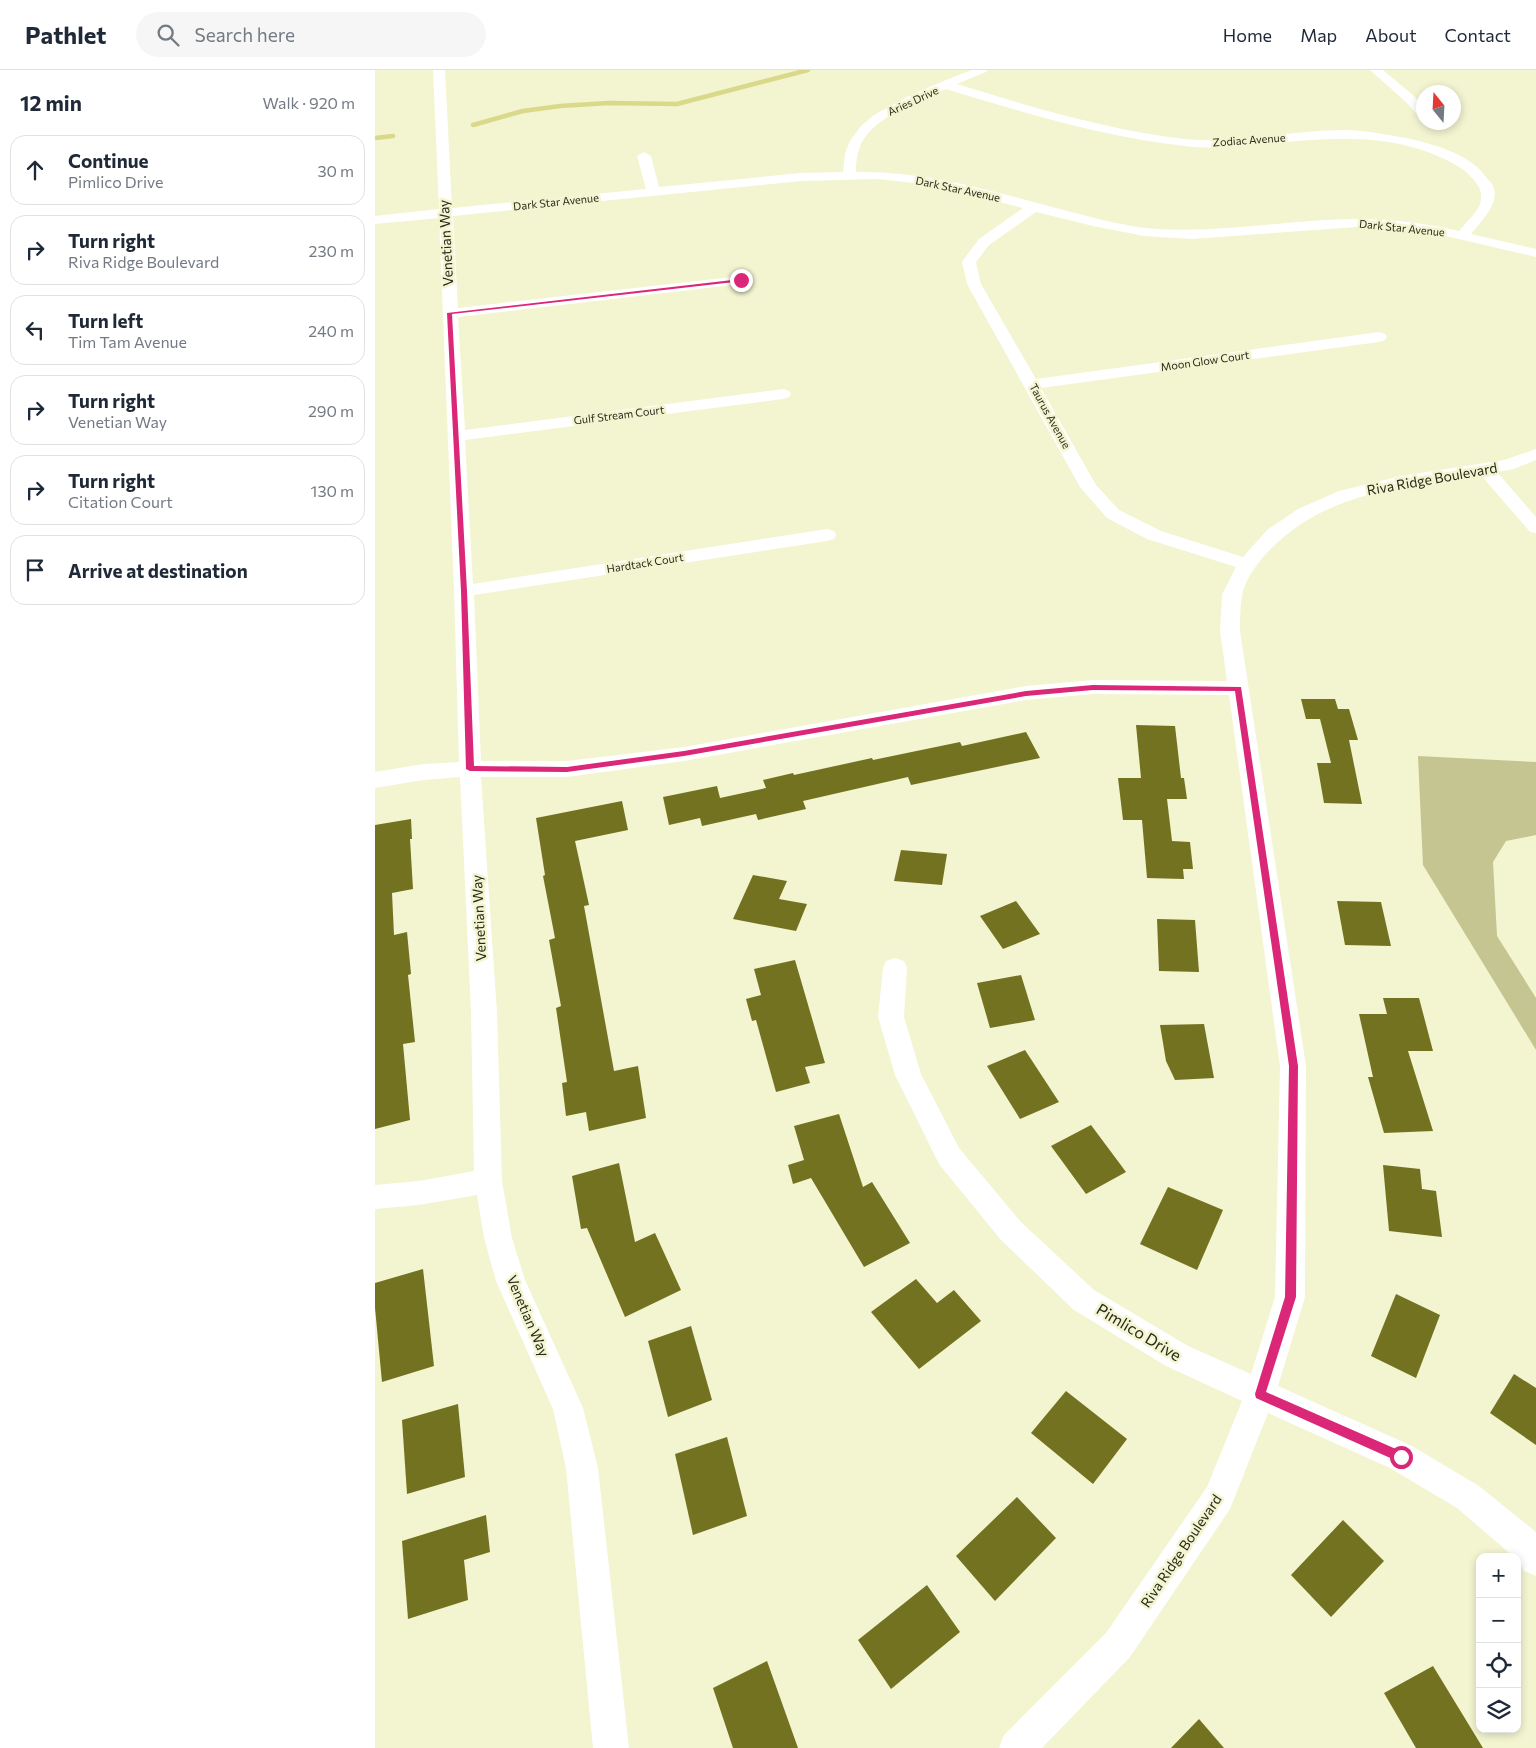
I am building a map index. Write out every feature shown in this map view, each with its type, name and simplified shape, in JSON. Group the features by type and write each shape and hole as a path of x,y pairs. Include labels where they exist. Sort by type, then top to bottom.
{"street":[{"name":"Venetian Way","path":"439,70 444,213 464,591 470,769 484,1013 487,1181 498,1238 511,1281 568,1408 581,1468 611,1748"},
{"name":"Aries Drive","path":"849,174 855,141 868,125 890,110 981,70"},
{"path":"1376,70 1410,99 1416,107"},
{"name":"Zodiac Avenue","path":"946,85 1038,113 1156,139 1188,143 1226,144 1347,134 1383,137 1407,142 1451,156 1472,169 1487,187 1487,204 1463,235"},
{"path":"1407,142 1420,130"},
{"path":"644,156 653,191"},
{"name":"Dark Star Avenue","path":"375,220 653,191 849,174 932,181 1093,222 1144,232 1192,235 1357,223 1399,225 1463,235 1536,253"},
{"name":"Taurus Avenue","path":"1034,207 985,242 969,262 974,284 1089,487 1113,514 1154,535 1247,564"},
{"path":"450,313 741,280"},
{"name":"Moon Glow Court","path":"1031,384 1379,338"},
{"name":"Gulf Stream Court","path":"455,436 783,394"},
{"name":"Riva Ridge Boulevard","path":"1017,1748 1118,1644 1219,1498 1260,1394 1291,1297 1293,1066 1230,631 1232,595 1247,564 1273,534 1304,513 1345,495 1401,481 1508,466 1536,454"},
{"path":"1485,470 1536,528"},
{"name":"Hardtack Court","path":"464,591 827,534"},
{"path":"375,780 423,772 470,769 567,769 684,754 1026,693 1093,687 1239,688"},
{"name":"Pimlico Drive","path":"895,968 891,1017 908,1076 949,1156 1011,1231 1084,1300 1177,1356 1401,1457 1468,1497 1528,1547 1536,1559"},
{"path":"375,1198 419,1194 487,1181"}],"green space":[{"path":"1418,756 1536,762 1536,835 1506,841 1493,862 1497,936 1536,998 1536,1050 1423,865"}],"building":[{"path":"1301,699 1335,699 1338,709 1349,709 1358,740 1349,740 1362,804 1324,803 1317,763 1331,763 1320,719 1306,719"},
{"path":"1136,725 1175,726 1181,778 1184,778 1187,799 1167,799 1172,841 1190,842 1193,869 1183,869 1184,879 1147,878 1142,820 1123,820 1118,778 1141,778"},
{"path":"1026,732 1040,758 911,785 908,777 803,801 806,809 758,820 756,814 702,826 700,818 669,825 663,797 717,786 720,798 766,788 763,780 793,773 794,775 960,742 962,746"},
{"path":"622,801 628,830 575,841 589,905 584,906 614,1071 638,1066 646,1118 589,1131 586,1112 566,1116 562,1083 567,1082 556,1008 561,1006 549,940 555,938 543,876 545,875 536,818"},
{"path":"411,819 412,839 410,839 413,889 392,893 394,935 407,932 411,974 408,975 415,1042 403,1044 410,1120 375,1129 375,825"},
{"path":"901,850 947,854 942,885 894,881"},
{"path":"753,875 787,881 779,899 807,904 796,931 733,919"},
{"path":"1016,901 1040,934 1003,949 980,916"},
{"path":"1337,901 1381,902 1391,946 1345,945"},
{"path":"1157,919 1195,920 1199,972 1159,971"},
{"path":"795,960 825,1063 805,1067 810,1083 776,1092 756,1020 752,1021 746,999 761,995 754,969"},
{"path":"1021,975 1035,1020 990,1028 977,983"},
{"path":"1383,998 1419,998 1433,1051 1408,1051 1433,1131 1384,1133 1368,1077 1373,1077 1359,1014 1387,1014"},
{"path":"1204,1024 1214,1078 1175,1080 1166,1061 1160,1025"},
{"path":"1025,1050 1059,1102 1020,1119 987,1066"},
{"path":"839,1114 863,1187 872,1182 910,1243 864,1267 811,1178 793,1184 788,1165 804,1160 794,1126"},
{"path":"1091,1125 1126,1172 1086,1194 1051,1146"},
{"path":"619,1163 635,1242 655,1233 681,1290 625,1317 587,1228 581,1229 572,1176"},
{"path":"1383,1165 1420,1169 1422,1189 1436,1191 1442,1237 1389,1231"},
{"path":"1168,1187 1223,1210 1197,1270 1140,1244"},
{"path":"423,1269 434,1366 382,1382 375,1308 375,1283"},
{"path":"916,1279 937,1303 954,1290 981,1321 919,1369 871,1312"},
{"path":"1396,1294 1440,1315 1416,1378 1371,1356"},
{"path":"691,1326 712,1400 668,1417 648,1341"},
{"path":"1514,1374 1536,1388 1536,1445 1490,1413"},
{"path":"1066,1391 1127,1439 1093,1484 1031,1433"},
{"path":"458,1404 465,1477 407,1494 402,1420"},
{"path":"727,1437 747,1516 693,1535 675,1454"},
{"path":"1017,1497 1056,1538 995,1601 956,1556"},
{"path":"486,1515 490,1552 464,1560 468,1600 408,1619 402,1541"},
{"path":"1343,1520 1384,1561 1331,1617 1291,1575"},
{"path":"927,1585 960,1632 891,1689 858,1640"},
{"path":"767,1661 798,1748 733,1748 713,1688"},
{"path":"1433,1666 1483,1748 1416,1748 1384,1693"},
{"path":"1199,1719 1224,1748 1171,1748"}],"waterway":[{"path":"473,125 523,111 560,106 609,103 677,104 808,70"},
{"path":"375,138 393,136"}],"route":[{"path":"741,280 450,313 464,591 470,769 567,769 684,754 1026,693 1093,687 1239,688 1293,1066 1291,1297 1260,1394 1401,1457"}]}
